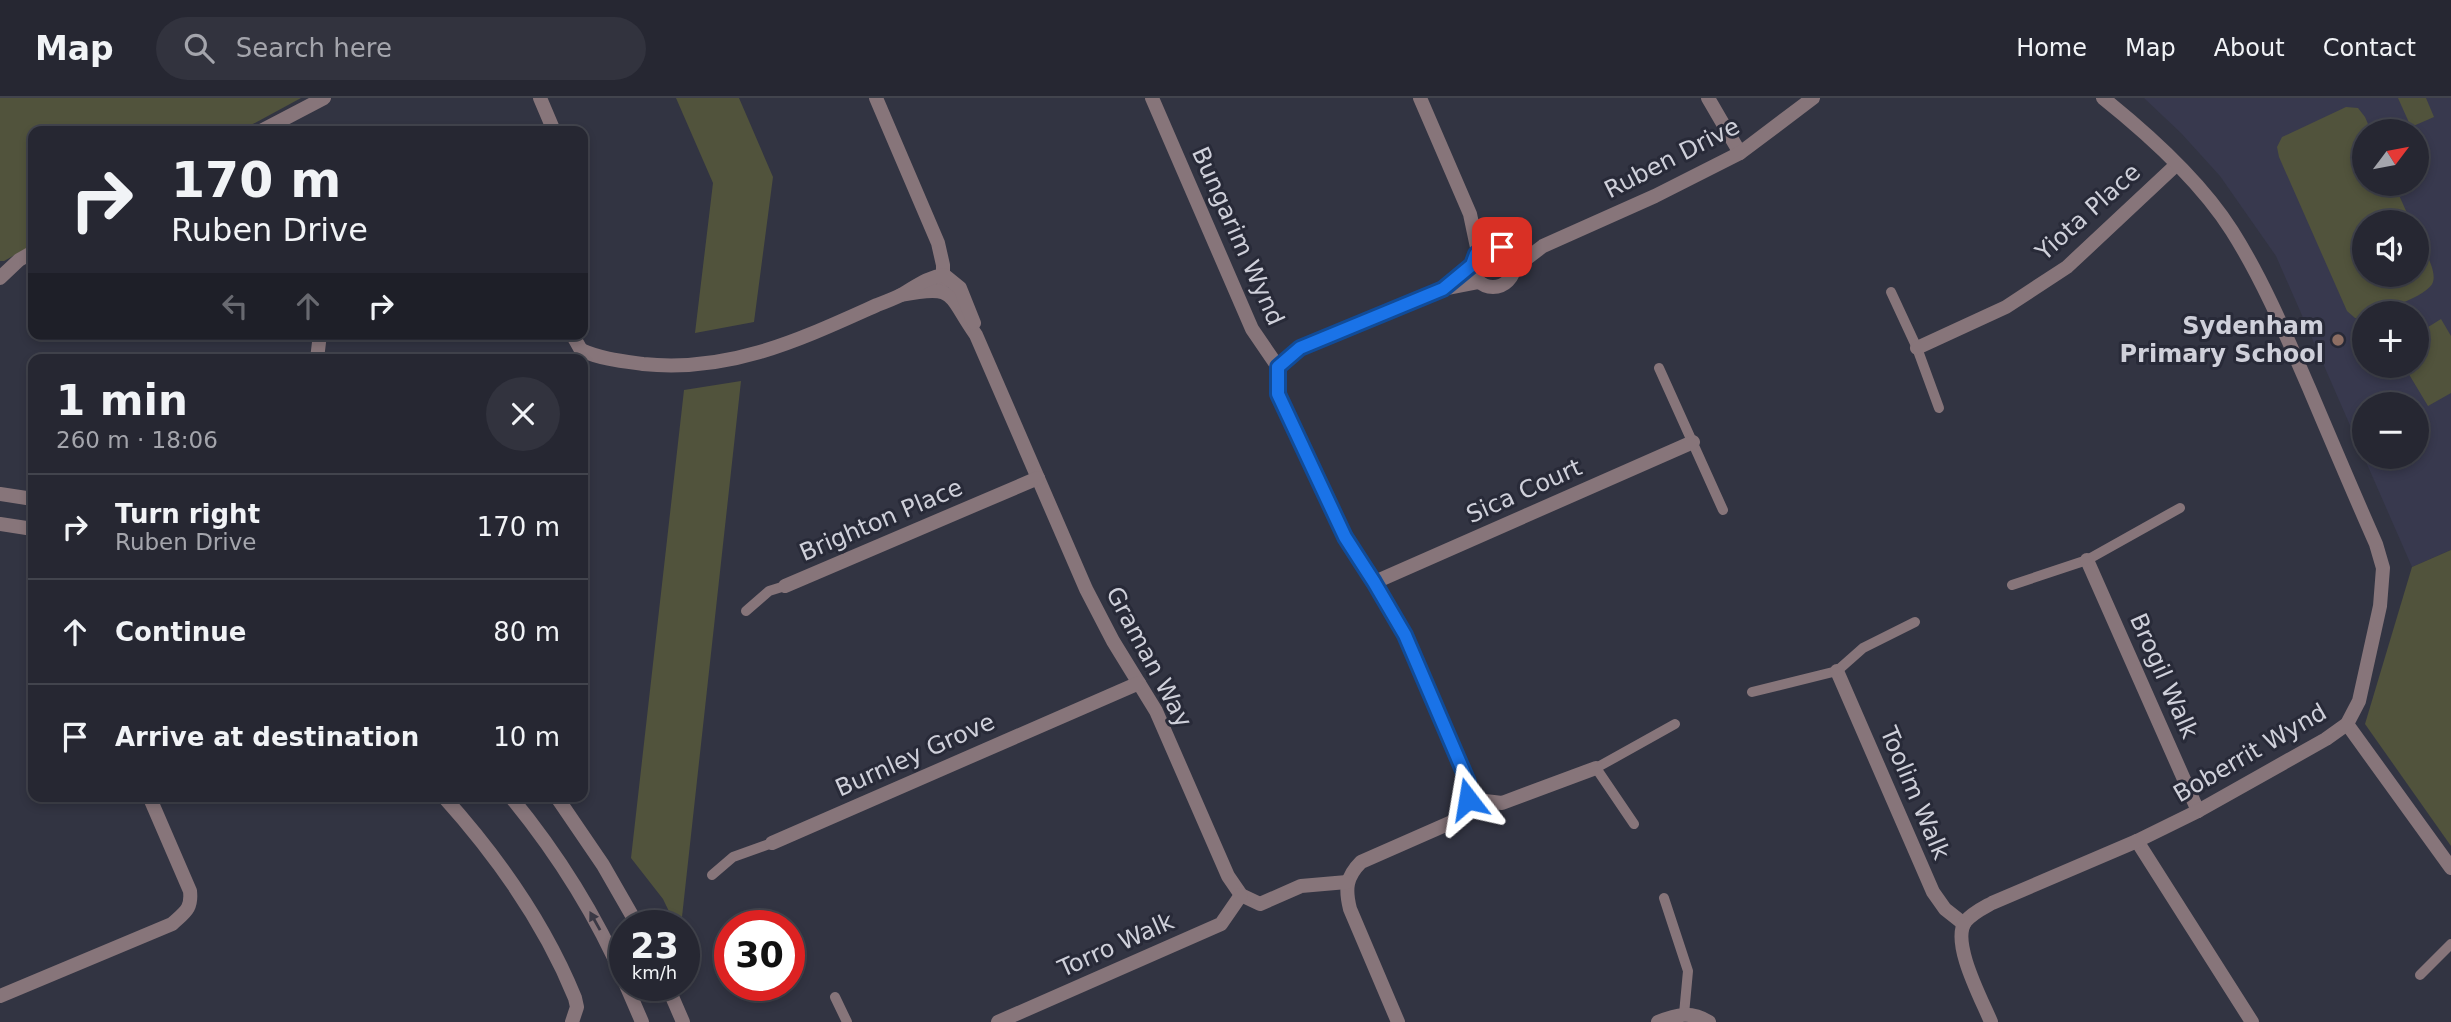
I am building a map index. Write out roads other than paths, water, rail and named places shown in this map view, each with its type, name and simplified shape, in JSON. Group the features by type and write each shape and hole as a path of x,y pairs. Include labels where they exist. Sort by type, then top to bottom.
{"street":[{"path":"281,126 324,98"},
{"path":"540,98 552,126"},
{"path":"876,98 938,243 944,275 942,291 933,289 901,295"},
{"name":"Bungarim Wynd","path":"1152,98 1252,329 1278,367 1278,394 1345,537 1405,635 1468,782 1468,799"},
{"path":"1420,98 1470,214 1475,278 1487,286 1500,287 1510,279 1514,268 1502,249 1470,214"},
{"path":"1709,98 1740,153"},
{"name":"Ruben Drive","path":"1514,268 1543,246 1656,196 1740,153 1813,98"},
{"name":"Boberrit Wynd","path":"1964,924 1976,912 1992,903 2137,841 2198,811 2326,739 2347,724 2359,701 2380,606 2383,568 2376,544 2287,337 2253,269 2231,229 2202,192 2138,127 2103,98"},
{"name":"Yiota Place","path":"1917,348 2006,307 2067,267 2176,164"},
{"path":"1443,289 1489,246 1502,249"},
{"name":"Ruben Drive","path":"1502,249 1543,246"},
{"path":"0,278 28,255"},
{"path":"588,356 658,365 734,360 808,336 901,295 921,281 944,275"},
{"name":"Graman Way","path":"944,275 960,288 966,298 976,335"},
{"path":"1278,367 1300,348 1443,289 1479,282"},
{"name":"Graman Way","path":"942,291 958,306 976,335 1099,615 1156,711 1227,877 1241,895"},
{"name":"Sica Court","path":"1374,582 1692,442"},
{"name":"Brighton Place","path":"785,586 1038,478"},
{"path":"0,494 28,498"},
{"path":"0,524 28,528"},
{"name":"Brogil Walk","path":"2087,560 2198,811"},
{"name":"Toolim Walk","path":"1837,671 1933,892 1945,909 1964,924"},
{"name":"Burnley Grove","path":"772,843 1139,682"},
{"path":"2347,724 2451,868"},
{"path":"1398,1022 1350,909 1346,895 1350,873 1361,862 1452,822 1462,813 1468,799 1502,803 1596,768"},
{"path":"0,996 172,924 186,911 191,902 190,891 152,802"},
{"path":"448,802 496,859 536,921 575,998 577,1007 573,1021"},
{"path":"515,802 553,852 576,888 609,953"},
{"path":"560,802 603,865 629,910"},
{"path":"2137,841 2252,1022"},
{"path":"1241,895 1260,904 1301,886 1347,882"},
{"name":"Torro Walk","path":"998,1022 1221,924 1241,895"},
{"path":"1964,924 1961,940 1966,962 1991,1022"},
{"path":"633,1001 642,1022"},
{"path":"674,1001 683,1022"},
{"path":"1658,1022 1684,1014 1698,1016 1709,1022"}],"lane":[{"path":"1891,292 1917,348 1939,408"},
{"path":"1659,368 1723,510"},
{"path":"2012,584 2087,560 2180,508"},
{"name":"Brighton Place","path":"746,611 769,592 785,586"},
{"path":"1752,692 1837,671 1863,648 1915,622"},
{"path":"1634,824 1596,768 1675,724"},
{"name":"Burnley Grove","path":"712,874 733,856 772,843"},
{"path":"1664,898 1688,971 1684,1014"},
{"path":"2420,975 2451,944"},
{"path":"835,997 847,1022"}],"place":[{"name":"Sydenham Primary School","path":"2338,340"}]}
